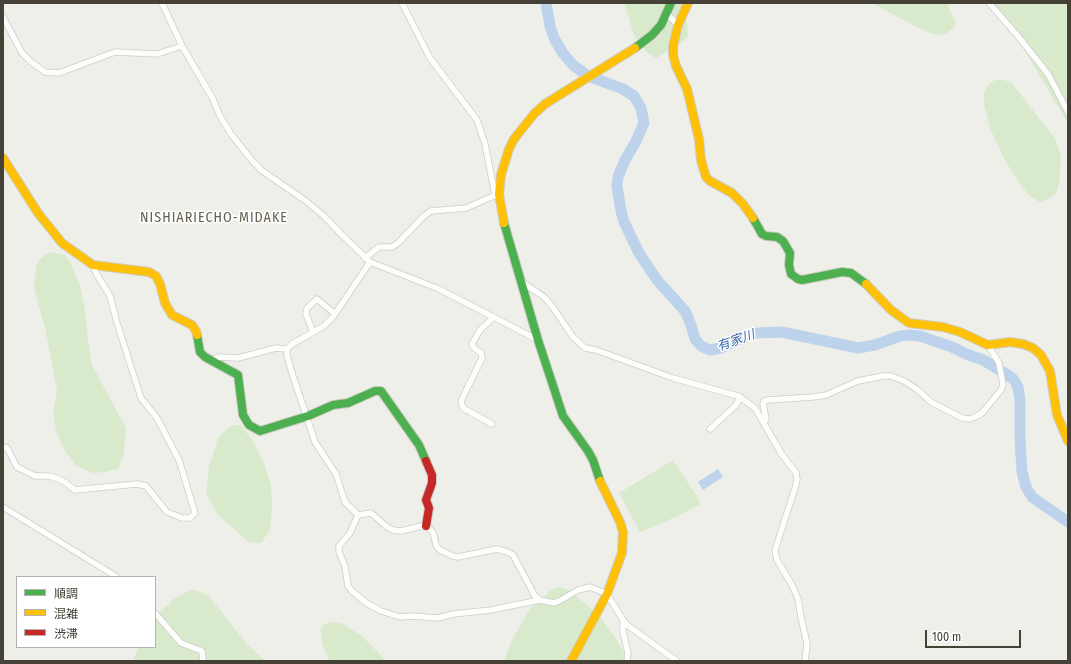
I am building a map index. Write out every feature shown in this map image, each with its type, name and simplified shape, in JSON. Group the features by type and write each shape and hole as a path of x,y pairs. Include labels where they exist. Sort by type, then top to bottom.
{"street":[{"path":"162,3 182,46 213,99 227,128 261,170 306,201 325,217 370,262 439,289 538,340"},
{"path":"402,3 430,58 477,120 485,144 503,220 538,340 564,416 593,460 599,479 620,522 623,532 624,544 622,553 607,594 571,661"},
{"path":"497,194 504,163 514,139 534,114 545,104 629,53 652,35 661,25 671,3"},
{"path":"688,3 678,25 673,46 673,55 676,66 687,89 699,139 701,160 706,177 710,181 732,192 747,210 762,234 776,237 783,241 790,253 789,269 794,277 802,280 842,272 851,273 863,281 891,310 909,323 960,332 988,345 1010,342 1023,344 1033,348 1042,355 1050,371 1057,414 1068,441"},
{"path":"989,3 1048,74 1068,112"},
{"path":"667,14 678,25"},
{"path":"3,17 22,53 31,62 46,72 59,73 115,52 157,54 182,46"},
{"path":"3,158 38,213 62,243 93,265 149,272 156,276 160,284 165,303 172,315 192,325 196,331 199,340 200,352 212,361 238,375 243,415 249,425 260,431 308,416 333,405 348,403 376,391 381,391 419,445 432,474 432,483 426,500 429,508 426,526"},
{"path":"365,258 379,247 392,247 398,244 425,215 431,211 466,208 497,194"},
{"path":"358,515 342,496 336,474 315,442 308,416 293,376 287,356 287,349 292,344 324,326 370,262"},
{"path":"3,447 7,448 17,468 35,476 49,476 59,479 66,482 75,490 136,484 146,486 167,512 182,518 190,518 195,513 179,460 157,418 141,398 116,323 110,296 96,273 93,265"},
{"path":"522,282 544,297 573,337 585,348 596,350 673,378 741,397 755,408 780,453 796,473 797,479 775,550 776,560 792,585 798,599 807,644 805,661"},
{"path":"313,332 306,314 307,308 317,299 334,314"},
{"path":"492,424 463,408 461,401 482,358 481,353 474,348 472,344 480,330 493,318"},
{"path":"764,423 766,418 763,404 764,401 826,395 858,381 883,376 890,376 904,381 918,390 931,402 962,418 969,418 982,413 1001,390 1003,385 1001,368 988,345"},
{"path":"212,361 219,357 238,358 276,348 287,349"},
{"path":"710,429 735,406 741,397"},
{"path":"3,507 115,576"},
{"path":"358,515 371,514 393,530 401,531 426,526 433,532 436,544 440,550 453,556 458,557 497,549 508,552 512,555 535,596 540,600"},
{"path":"358,515 350,533 339,546 339,552 345,566 348,586 368,604 381,611 400,617 413,616 438,618 453,614 491,610 540,600 554,603 578,590 590,587 607,594 622,620 677,661"},
{"path":"156,614 181,643 202,651 203,661"},
{"path":"622,620 628,653 627,661"}],"green space":[{"path":"624,3 682,3 687,24 688,37 679,45 656,58 648,53 634,35"},
{"path":"872,3 947,3 956,24 947,33 936,35 918,28"},
{"path":"986,3 1068,3 1068,124 1024,49 995,11"},
{"path":"995,80 1011,82 1056,140 1061,156 1059,184 1056,194 1048,199 1040,202 1031,197 1022,187 1004,159 990,128 984,104 984,92 989,84"},
{"path":"50,252 65,255 71,264 80,286 85,310 92,365 126,428 124,453 118,469 93,473 76,466 65,451 56,431 53,412 57,391 45,327 34,287 36,265 41,258"},
{"path":"234,425 241,425 252,440 263,461 271,484 272,506 270,530 261,543 249,542 218,515 206,493 209,466 218,438"},
{"path":"673,460 700,501 699,505 678,516 640,532 619,493"},
{"path":"558,587 569,590 600,616 618,642 625,655 625,661 504,661 512,640 530,609 551,590"},
{"path":"191,590 196,590 208,595 248,645 266,661 133,661 138,648 156,648 156,616 175,598"},
{"path":"331,622 342,623 363,637 386,661 330,661 323,646 320,629 324,624"}],"water":[{"path":"718,469 723,477 703,490 698,482"}],"waterway":[{"name":"有家川","path":"546,3 550,26 554,38 562,52 573,65 588,76 623,89 634,96 641,108 644,123 618,177 617,186 621,211 624,222 639,253 657,280 685,311 695,339 701,346 710,350 721,348 756,333 782,332 858,348 875,345 900,336 909,335 920,336 983,360 1008,375 1014,380 1018,387 1020,401 1022,472 1026,487 1032,497 1068,522"}],"traffic: fast":[{"path":"635,48 652,35 661,25 671,3"},
{"path":"753,218 762,234 777,237 783,241 790,253 789,265 791,274 798,279 802,280 842,272 851,273 866,284"},
{"path":"504,223 538,340 563,416 588,451 593,460 600,481"},
{"path":"197,335 200,352 205,357 238,375 243,415 249,425 260,431 308,416 333,405 348,403 375,391 381,391 419,445 426,461"}],"traffic: slow":[{"path":"688,3 678,25 673,46 673,55 676,66 687,89 699,139 701,160 706,177 710,181 732,193 743,204 753,218"},
{"path":"504,223 499,194 501,175 509,149 514,139 534,114 545,104 635,48"},
{"path":"3,158 38,213 62,243 93,265 149,272 156,276 160,284 165,303 172,315 192,325 197,335"},
{"path":"866,284 891,310 909,323 943,327 960,332 988,345 1010,342 1023,344 1033,348 1041,355 1050,371 1057,415 1068,441"},
{"path":"571,661 607,594 622,553 623,532 620,522 600,481"}],"traffic: jam":[{"path":"426,461 432,475 432,483 426,500 429,508 426,526"}],"district":[{"name":"NISHIARIECHO-MIDAKE","path":"214,218"}]}
